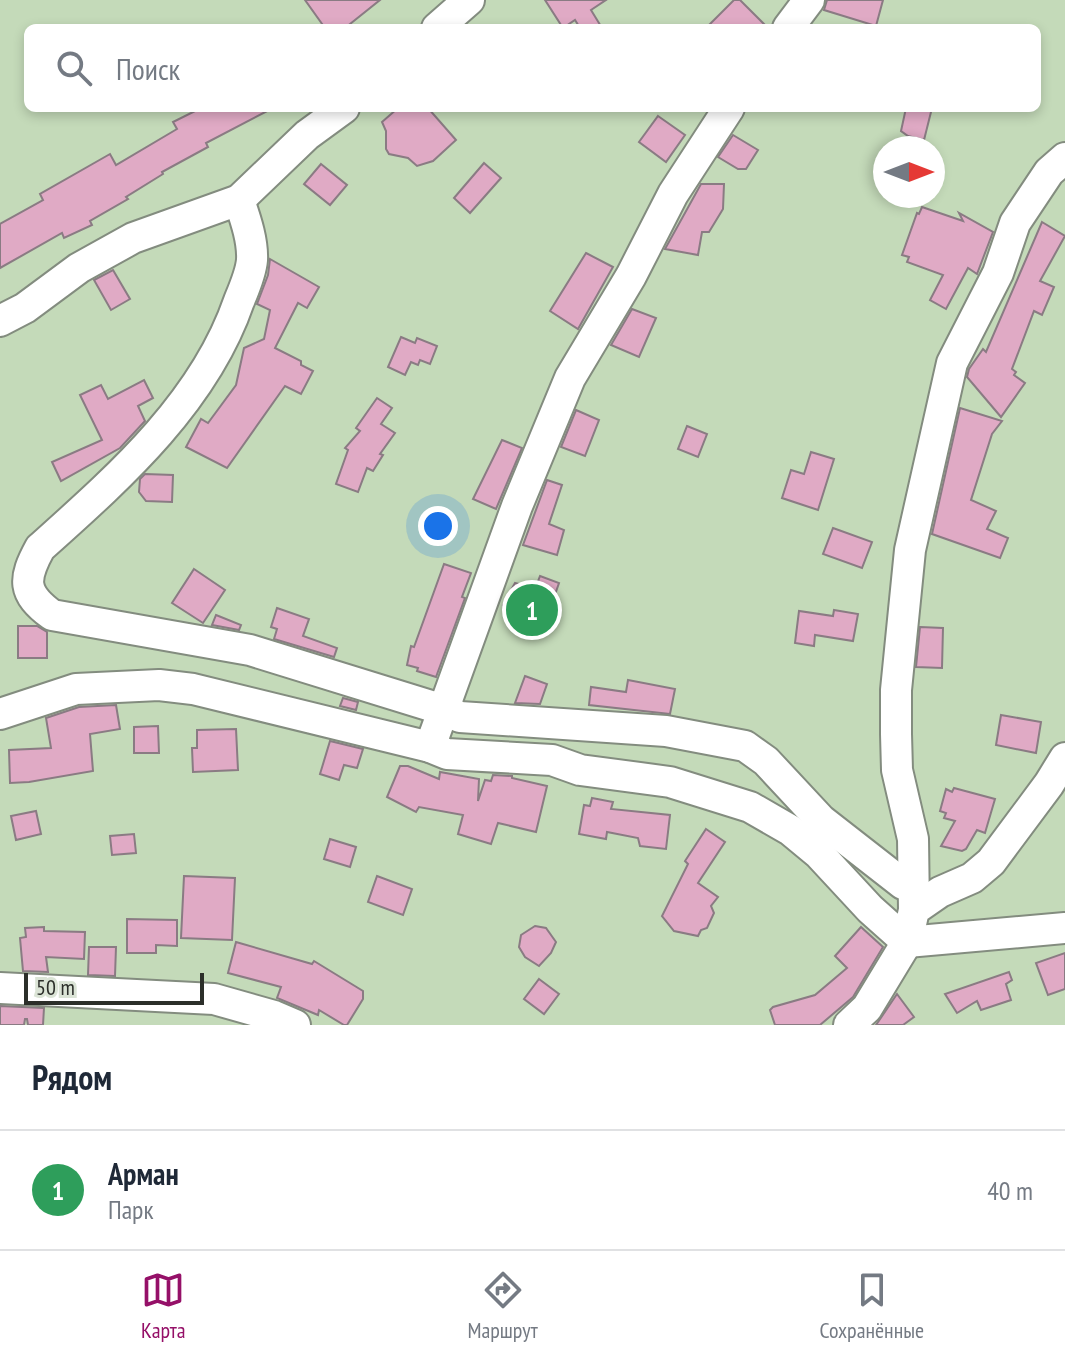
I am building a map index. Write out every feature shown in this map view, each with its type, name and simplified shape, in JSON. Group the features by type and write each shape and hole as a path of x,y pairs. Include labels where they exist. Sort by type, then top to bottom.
{"street":[{"path":"442,24 469,0"},
{"path":"791,24 809,0"},
{"path":"0,321 25,308 79,268 133,238 239,200 307,135 339,112"},
{"path":"430,747 517,506 570,378 631,276 673,194 726,112"},
{"path":"849,1025 867,1008 907,942 914,899 913,839 897,770 896,690 910,550 952,363 998,273 1015,223 1049,172 1065,158"},
{"path":"239,200 250,238 252,261 230,329 176,412 136,460 40,548 27,581 31,595 39,605 52,615 250,650 460,717 666,731 745,746 766,761 821,820 903,884 914,899"},
{"path":"0,714 76,689 159,685 193,689 430,747 447,754 552,760 580,770 670,782 750,807 790,830 907,942 1065,928"},
{"path":"914,899 972,878 991,862 1065,758"},
{"path":"0,988 214,999 295,1025"}],"green space":[{"path":"0,0 1065,0 1065,1025 0,1025"}],"building":[{"path":"305,0 380,0 350,24 322,24"},
{"path":"545,0 606,0 591,10 600,24 578,24 575,20 560,24"},
{"path":"734,0 740,0 764,24 710,24"},
{"path":"827,0 883,0 877,24 824,10"},
{"path":"193,112 265,112 206,143 208,147 162,172 126,197 128,199 90,221 92,225 64,238 62,233 0,268 0,224 43,200 40,194 110,154 116,165 177,129 173,122"},
{"path":"393,112 432,112 456,140 433,161 417,166 408,158 389,154 382,122"},
{"path":"905,112 931,112 925,136 908,136 901,131"},
{"path":"658,116 685,135 666,162 639,142"},
{"path":"733,135 758,150 746,169 738,169 718,157"},
{"path":"484,163 501,178 470,213 454,198"},
{"path":"321,164 347,185 330,205 304,184"},
{"path":"701,184 724,184 723,209 709,232 702,232 698,255 665,249"},
{"path":"925,208 963,221 959,213 993,232 977,274 968,268 946,309 930,300 943,275 907,262 909,257 902,255 919,214"},
{"path":"1042,222 1065,236 1040,281 1054,287 1042,315 1034,311 1012,369 1016,372 1014,375 1025,383 1001,417 967,377 983,349 986,352"},
{"path":"586,253 613,267 578,329 550,311"},
{"path":"270,259 319,287 307,308 298,303 275,348 313,371 301,394 285,386 227,468 186,447 201,419 208,423 236,385 244,348 264,339 270,310 257,304 268,275"},
{"path":"113,270 130,299 111,310 94,280"},
{"path":"632,309 656,318 639,357 611,345"},
{"path":"401,337 415,343 417,338 437,346 430,364 420,360 418,365 411,362 405,375 388,367"},
{"path":"144,380 153,398 138,406 145,421 120,448 61,481 52,462 102,440 80,395 101,385 108,399"},
{"path":"377,398 392,408 381,424 395,433 380,454 383,455 373,471 367,468 358,492 336,484 348,450 345,448 360,431 356,428"},
{"path":"960,408 1002,421 992,434 971,500 996,511 987,529 1008,538 1000,558 932,534"},
{"path":"576,410 599,420 585,456 561,447"},
{"path":"687,426 707,434 698,457 678,449"},
{"path":"502,440 522,448 496,509 473,499"},
{"path":"811,452 834,459 818,510 782,498 791,470 804,474"},
{"path":"145,474 173,475 172,502 146,501 139,492 140,479"},
{"path":"547,480 562,485 549,524 564,530 557,555 523,545"},
{"path":"833,528 872,542 862,568 823,554"},
{"path":"444,564 471,573 436,677 407,665 411,646 414,647"},
{"path":"194,569 225,590 203,623 172,603"},
{"path":"540,576 559,583 552,603 532,597"},
{"path":"515,583 534,588 524,617 509,612 503,605"},
{"path":"277,608 309,619 303,636 337,648 334,657 274,639 277,629 271,627"},
{"path":"834,610 858,614 853,641 815,635 814,646 795,643 799,611 833,616"},
{"path":"216,615 241,625 239,630 212,625"},
{"path":"18,626 37,626 47,632 47,658 18,658"},
{"path":"920,627 943,628 942,668 916,667"},
{"path":"525,676 547,684 540,704 515,703"},
{"path":"628,680 675,689 670,714 589,705 591,687 626,692"},
{"path":"343,698 358,702 356,710 340,706"},
{"path":"116,705 120,729 90,734 93,771 10,783 9,750 51,748 46,718 79,707"},
{"path":"1001,715 1041,722 1036,753 996,745"},
{"path":"158,726 159,753 134,753 134,727"},
{"path":"236,729 238,770 193,772 192,748 197,748 197,730"},
{"path":"330,741 363,749 357,768 344,765 339,780 320,774"},
{"path":"400,766 408,766 439,779 440,772 479,779 478,801 485,780 491,781 493,775 512,776 547,786 536,832 498,823 491,844 458,834 463,815 419,807 416,812 387,797"},
{"path":"954,788 995,799 985,833 977,830 962,851 941,846 955,821 944,818 946,813 940,811 946,789 952,792"},
{"path":"592,798 613,802 611,809 670,815 666,849 640,846 638,838 607,832 606,839 579,834 584,805 590,806"},
{"path":"36,811 41,834 16,840 11,816"},
{"path":"706,829 725,842 698,883 718,897 711,906 714,913 707,928 701,930 698,936 674,931 662,916 688,864 685,861"},
{"path":"134,834 136,853 112,855 110,836"},
{"path":"330,839 356,847 350,867 324,859"},
{"path":"184,876 235,878 232,940 181,938"},
{"path":"377,876 412,889 403,915 368,902"},
{"path":"127,919 177,920 177,946 156,945 156,953 127,953"},
{"path":"535,926 546,928 556,942 539,966 525,957 519,947 521,935"},
{"path":"44,927 44,931 85,932 84,959 46,957 48,972 23,971 20,938 26,937 25,928"},
{"path":"861,927 883,947 853,997 820,1025 775,1025 770,1010 773,1007 815,995 847,968 835,956"},
{"path":"236,942 312,964 314,961 363,991 363,999 347,1025 344,1025 319,1010 318,1015 277,998 281,987 228,973"},
{"path":"89,947 116,947 115,976 88,975"},
{"path":"1065,953 1065,989 1048,995 1036,963"},
{"path":"1009,972 1012,980 1006,984 1011,1000 981,1010 977,1001 957,1013 945,994"},
{"path":"539,979 559,994 544,1014 524,999"},
{"path":"897,994 914,1017 903,1025 876,1025"},
{"path":"0,1006 44,1008 43,1025 28,1025 25,1019 24,1025 0,1025"}],"place":[{"name":"Арман","path":"532,610"}]}
